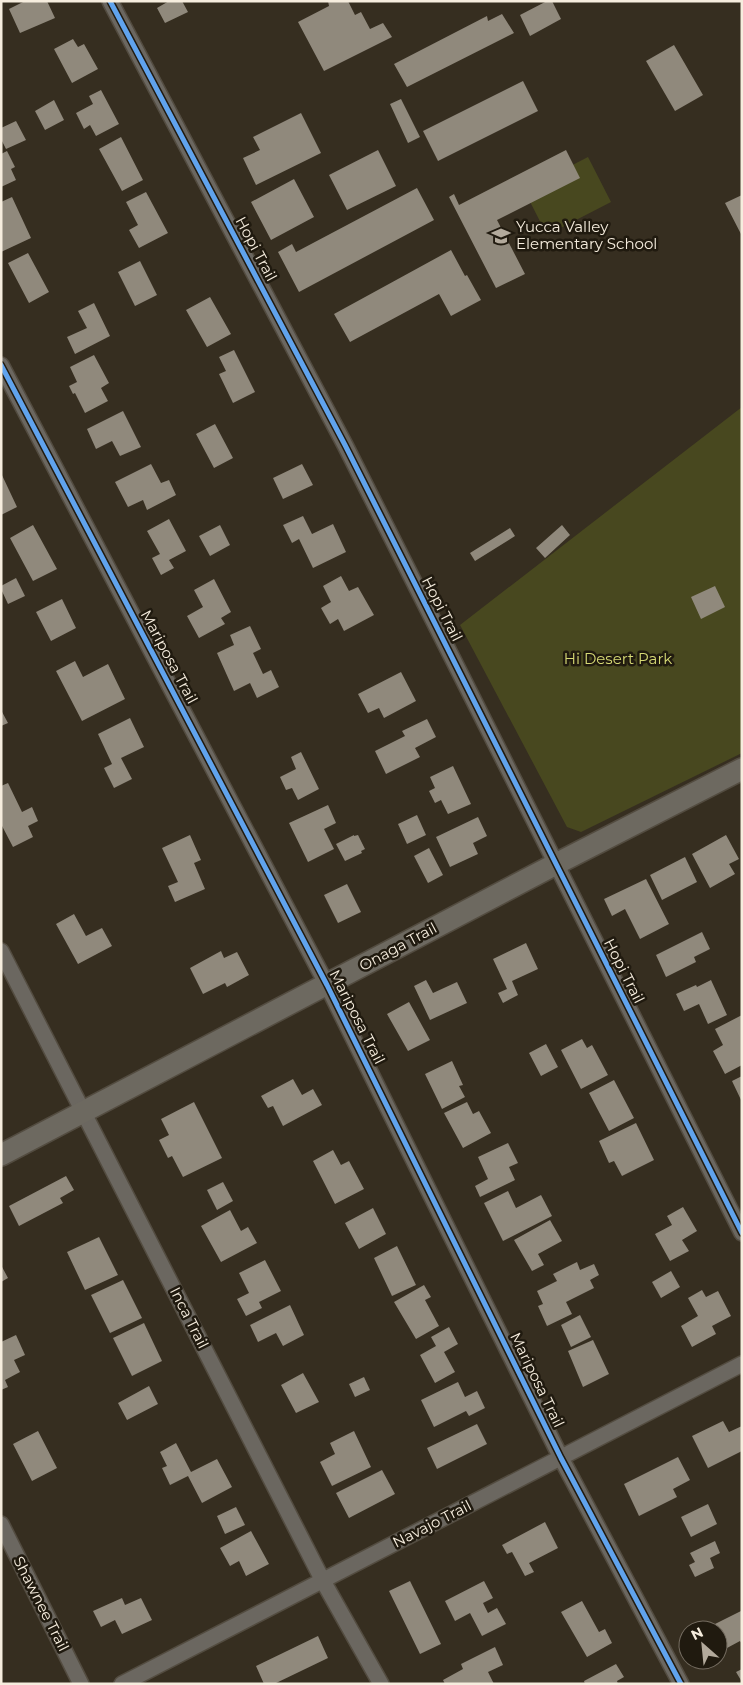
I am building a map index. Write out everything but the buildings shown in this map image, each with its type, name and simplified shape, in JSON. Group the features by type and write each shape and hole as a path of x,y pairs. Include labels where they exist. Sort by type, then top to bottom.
{"street":[{"name":"Hopi Trail","path":"110,1 345,445 742,1233"},
{"name":"Mariposa Trail","path":"1,365 328,985 561,1458 681,1684"},
{"name":"Onaga Trail","path":"1,1155 556,864 742,769"},
{"name":"Inca Trail","path":"1,951 323,1581 381,1684"},
{"name":"Navajo Trail","path":"122,1684 742,1364"},
{"name":"Shawnee Trail","path":"1,1524 81,1684"}],"green space":[{"path":"588,157 611,202 547,235 524,190"},
{"name":"Hi Desert Park","path":"742,407 742,753 581,832 567,827 460,625"}],"cycle path":[{"path":"110,1 345,445 742,1233"},
{"path":"1,365 327,985 561,1458 681,1684"}],"place":[{"name":"Yucca Valley Elementary School","path":"501,236"}]}
